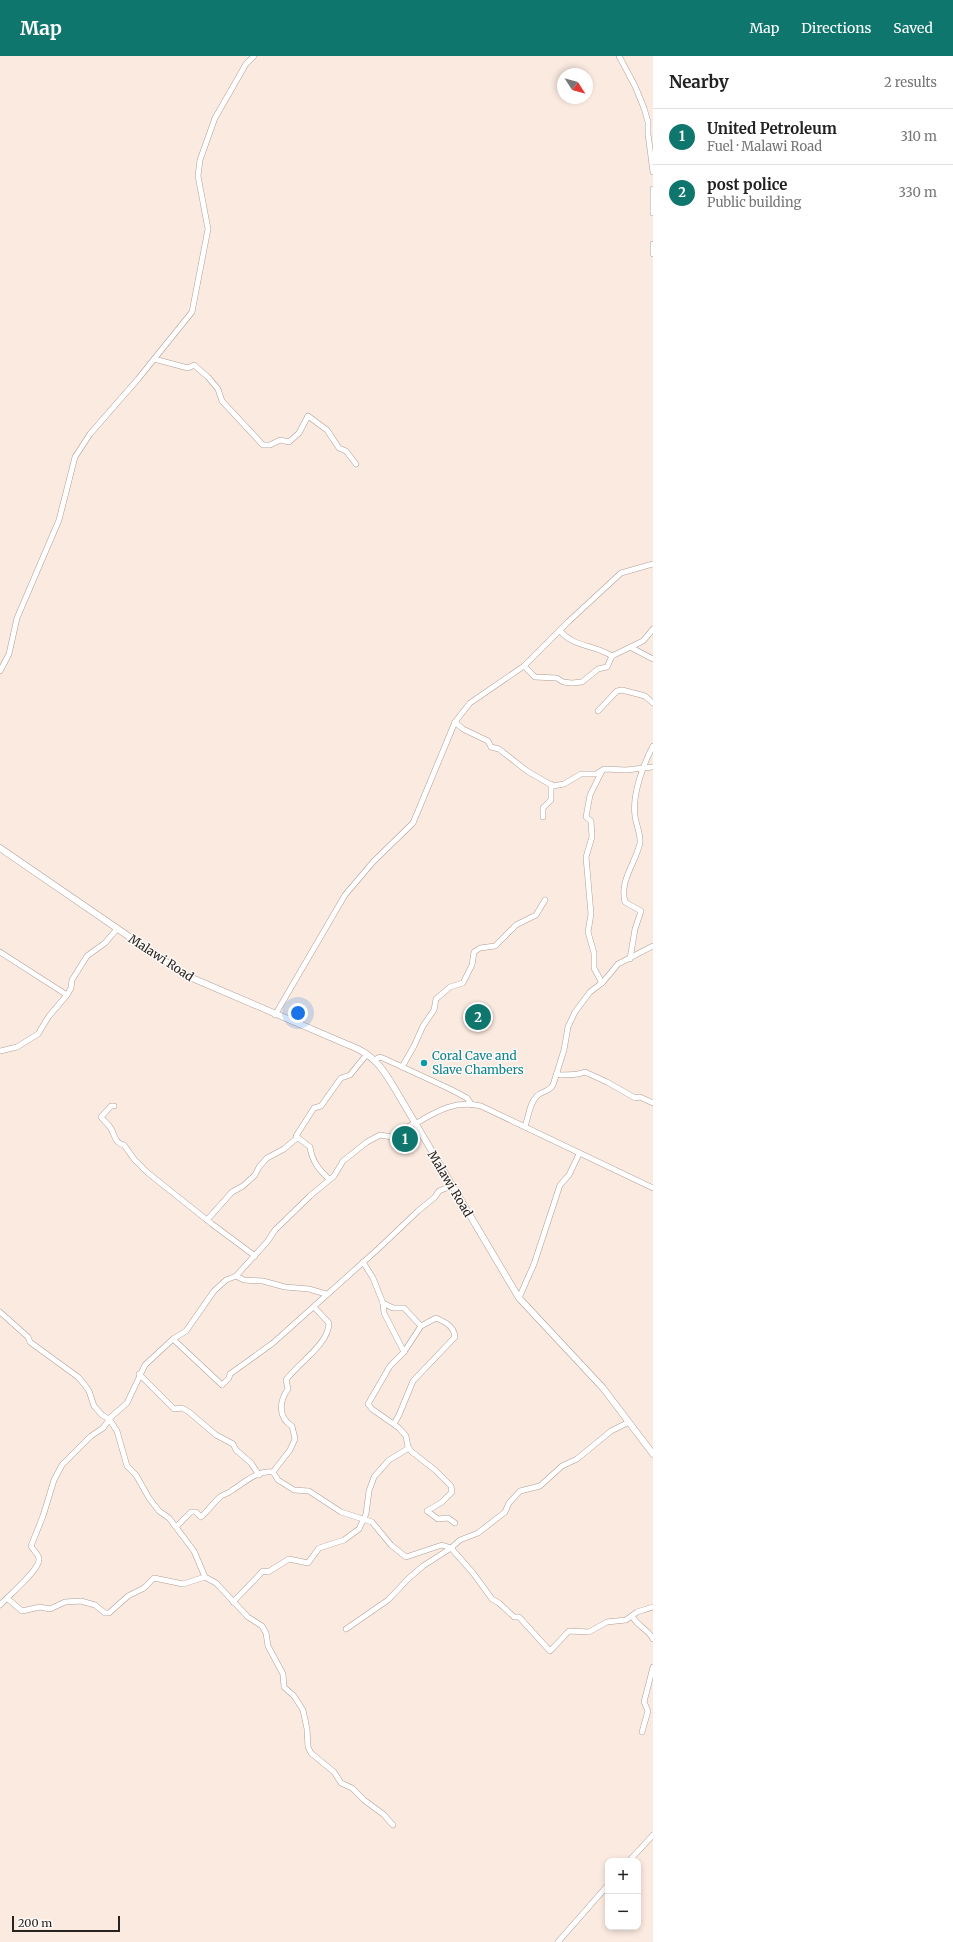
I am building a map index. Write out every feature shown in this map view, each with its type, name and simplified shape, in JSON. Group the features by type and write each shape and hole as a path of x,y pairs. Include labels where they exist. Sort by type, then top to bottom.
{"main road":[{"name":"Malawi Road","path":"0,848 185,975 368,1054 395,1089 414,1124 519,1298 603,1388 653,1454"}],"street":[{"path":"0,671 9,654 17,618 59,520 75,458 90,434 192,312 208,229 198,176 200,160 215,118 239,76 254,56"},
{"path":"619,56 635,86 644,108 648,122 653,172"},
{"path":"653,189 653,213"},
{"path":"653,244 653,254"},
{"path":"154,358 188,368 194,365 208,377 218,389 222,401 263,445 270,445 280,440 289,442 299,433 308,416 327,430 339,448 346,451 356,464"},
{"path":"275,1015 345,895 373,862 413,823 455,722 470,703 524,666 621,573 653,564"},
{"path":"524,666 535,677 557,678 563,682 572,683 582,682 598,669 607,667 612,656 643,641 653,629"},
{"path":"560,630 568,639 577,644 605,652 612,656"},
{"path":"630,647 653,659"},
{"path":"598,711 617,691 622,690 645,696 653,703"},
{"path":"455,722 463,729 488,741 491,747 499,749 527,771 551,784 564,784 581,774 596,774 604,769 653,767"},
{"path":"630,959 635,929 641,911 625,902 624,893 627,875 640,842 634,807 642,768 653,746"},
{"path":"602,771 590,795 586,817 591,821 592,837 586,857 591,914 588,932 594,953 594,968 602,983"},
{"path":"544,817 543,808 551,800 551,784"},
{"path":"402,1067 423,1026 434,1010 436,999 450,987 463,983 472,965 474,952 480,948 495,946 516,925 536,915 545,900"},
{"path":"0,1051 17,1047 38,1034 49,1016 67,995 71,988 72,980 87,956 105,943 117,929"},
{"path":"525,1126 531,1104 538,1094 552,1088 564,1050 568,1027 575,1012 590,992 602,983 618,964 653,946"},
{"path":"0,952 67,995"},
{"path":"207,1220 232,1192 243,1186 255,1175 259,1167 267,1158 284,1150 297,1138 296,1136 314,1108 321,1106 341,1078 350,1075 368,1054"},
{"path":"374,1060 380,1057 450,1089 467,1098 471,1104"},
{"path":"557,1073 560,1075 566,1074 577,1076 585,1072 607,1082 635,1098 640,1097 653,1102"},
{"path":"0,1605 8,1599 38,1563 38,1557 31,1546 32,1541 41,1521 54,1480 62,1465 91,1436 103,1428 109,1419 127,1403 139,1374 145,1365 173,1339 186,1331 219,1285 236,1276 255,1256 275,1230 310,1196 334,1176 343,1161 367,1142 380,1135 392,1137 450,1105 471,1104 481,1106 525,1126 579,1154 653,1188"},
{"path":"114,1106 111,1106 101,1117 112,1129 113,1136 117,1141 124,1145 127,1152 148,1173 255,1256"},
{"path":"297,1138 310,1147 311,1157 315,1164 329,1179"},
{"path":"519,1298 534,1264 560,1185 569,1175 579,1154"},
{"path":"173,1339 222,1385 229,1378 230,1374 273,1343 314,1307 326,1294 418,1211 436,1197 439,1191 451,1186"},
{"path":"363,1262 373,1278 383,1304 384,1313 404,1352"},
{"path":"236,1276 244,1280 263,1281 285,1287 309,1289 326,1294"},
{"path":"383,1304 393,1308 404,1308 421,1326"},
{"path":"273,1472 290,1450 295,1439 292,1426 284,1422 281,1411 284,1395 288,1389 286,1380 324,1339 329,1329 329,1322 314,1307"},
{"path":"0,1312 28,1337 30,1342 78,1377 89,1391 94,1406 102,1415 109,1419 119,1436 127,1466 136,1475 149,1498 176,1527 194,1551 205,1577 216,1583 248,1617 262,1626 266,1633 268,1646 283,1674 284,1687 294,1696 303,1710 307,1729 308,1747 311,1753 334,1772 341,1783 352,1788 364,1800 383,1814 393,1825"},
{"path":"394,1424 413,1381 455,1337 452,1328 436,1318 421,1326 404,1352 390,1366 368,1404 372,1409 394,1424 406,1436 409,1448 414,1454 435,1470 452,1488 448,1497 427,1511 437,1518 448,1518 455,1523"},
{"path":"139,1374 174,1408 182,1408 189,1412 216,1435 233,1444 236,1450 251,1463 258,1475"},
{"path":"346,1629 388,1600 423,1566 451,1548 460,1540 478,1533 505,1512 509,1503 520,1491 540,1486 562,1466 577,1459 611,1431 629,1422"},
{"path":"233,1602 263,1572 268,1572 289,1559 308,1563 319,1548 331,1545 355,1533 365,1519 369,1491 374,1477 389,1460 409,1448"},
{"path":"176,1527 191,1512 196,1512 200,1517 212,1507 220,1497 231,1492 249,1478 263,1472 273,1472"},
{"path":"273,1472 278,1480 294,1490 309,1491 341,1512 365,1519 377,1527 391,1545 406,1557 442,1545 451,1548 473,1573 492,1599 499,1603 514,1617 519,1617 550,1651 569,1631 589,1632 607,1622 626,1620 653,1607"},
{"path":"8,1599 22,1611 40,1606 50,1609 65,1602 81,1601 95,1604 105,1613 109,1614 128,1596 144,1588 154,1578 183,1584 205,1577"},
{"path":"632,1616 639,1627 651,1635 653,1639"},
{"path":"642,1732 648,1711 644,1702 646,1689 653,1667"},
{"path":"646,1689 653,1691"},
{"path":"633,1858 653,1835"},
{"path":"558,1942 605,1888"}],"place":[{"name":"post police","path":"478,1017"},
{"name":"Coral Cave and Slave Chambers","path":"424,1063"},
{"name":"United Petroleum","path":"405,1139"}]}
